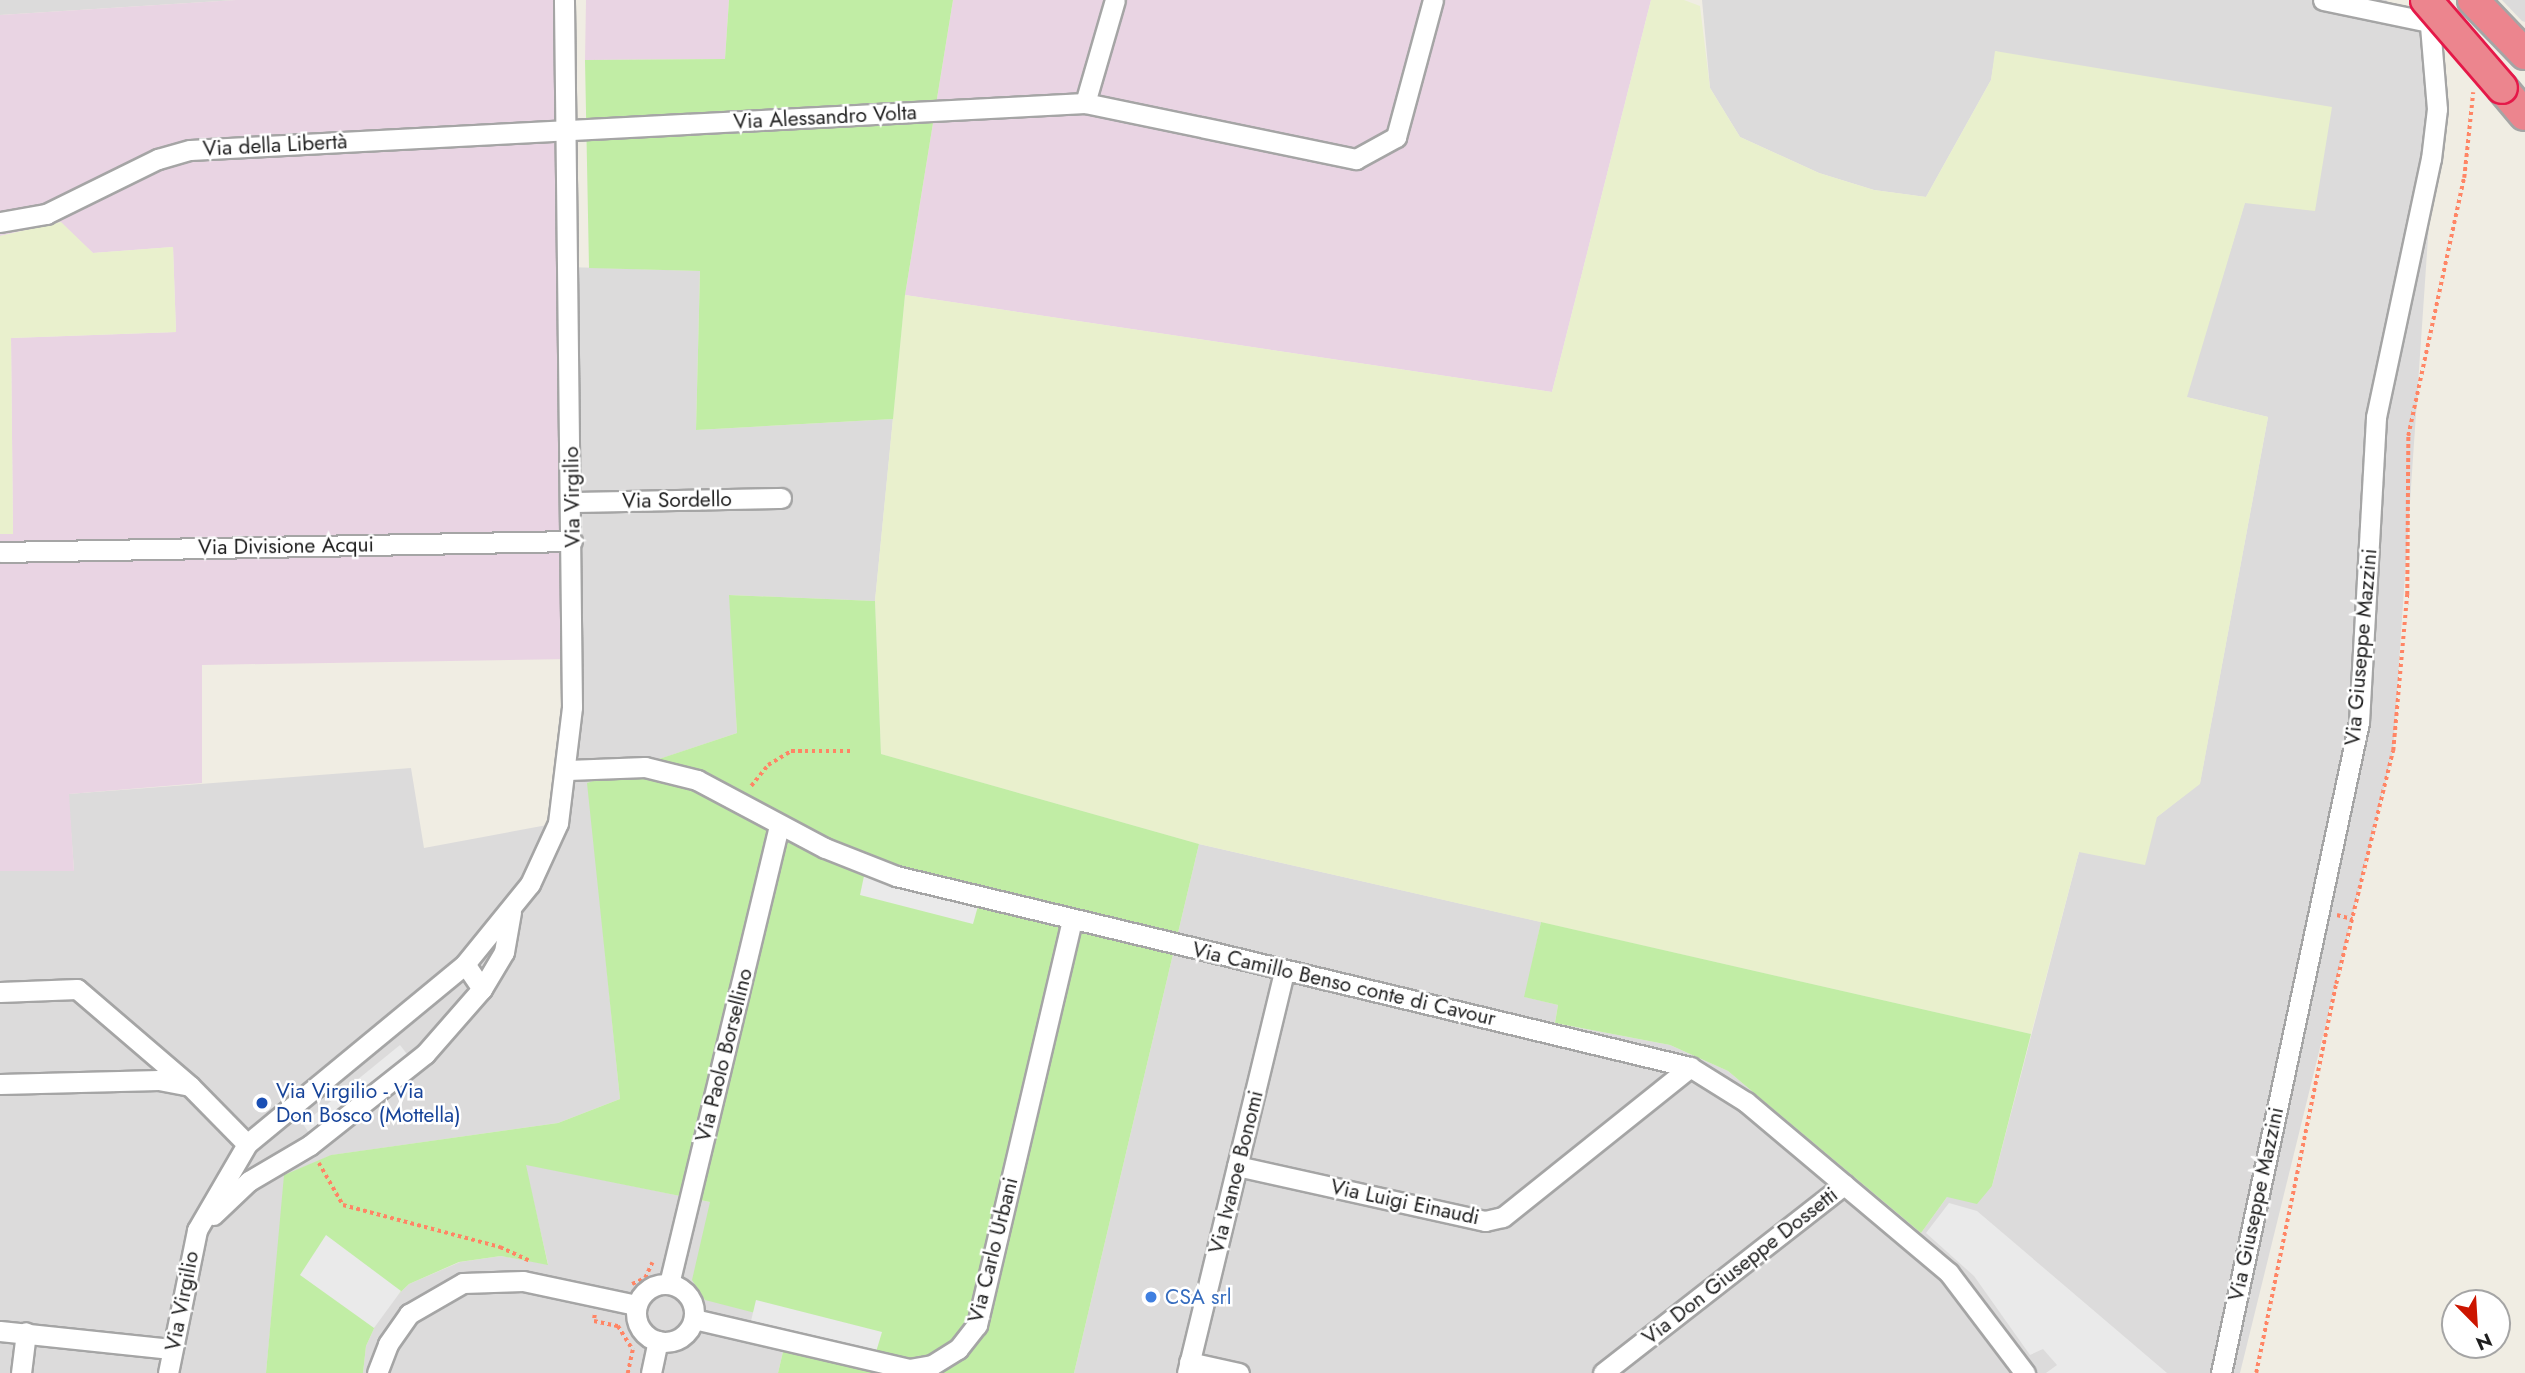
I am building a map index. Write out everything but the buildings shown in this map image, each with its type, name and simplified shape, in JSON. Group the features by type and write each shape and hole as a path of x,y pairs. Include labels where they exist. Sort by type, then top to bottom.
{"highway":[{"path":"2473,0 2525,54"},
{"path":"2427,7 2525,115"}],"street":[{"name":"Via Virgilio","path":"168,1373 197,1230 247,1144 465,964 512,911 558,823 568,770 572,541 564,0"},
{"path":"1085,103 1115,0"},
{"name":"Via Alessandro Volta","path":"565,130 1085,103 1356,159 1396,137 1433,0"},
{"path":"2323,0 2427,7"},
{"name":"Via Giuseppe Mazzini","path":"2221,1373 2359,722 2376,417 2431,159 2437,108 2427,7"},
{"name":"Via della Libertà","path":"0,222 46,214 173,152 565,130"},
{"name":"Via Sordello","path":"572,502 781,498"},
{"name":"Via Divisione Acqui","path":"0,552 572,541"},
{"name":"Via Camillo Benso conte di Cavour","path":"568,770 645,767 697,780 779,826 896,876 1690,1067 1746,1102 1949,1273 2025,1373"},
{"name":"Via Paolo Borsellino","path":"668,1284 779,826"},
{"name":"Via Virgilio","path":"197,1230 249,1181 310,1145 425,1054 482,989 504,953 512,911"},
{"name":"Via Carlo Urbani","path":"694,1319 909,1369 932,1365 958,1349 977,1325 1072,920"},
{"path":"465,964 482,989"},
{"name":"Via Ivanoe Bonomi","path":"1188,1367 1284,971"},
{"path":"0,992 77,989 163,1073 190,1086 247,1144"},
{"name":"Via Luigi Einaudi","path":"1237,1166 1485,1221 1503,1217 1690,1067"},
{"path":"0,1084 163,1073"},
{"name":"Via Don Giuseppe Dossetti","path":"1603,1373 1844,1185"},
{"path":"377,1373 387,1344 409,1314 463,1283 502,1278 636,1305"},
{"path":"668,1284 688,1294 694,1319 677,1340 658,1341 642,1332 636,1305 646,1290 668,1284"},
{"path":"0,1331 171,1349"},
{"path":"21,1373 26,1332"},
{"path":"651,1373 658,1341"},
{"path":"1188,1367 1240,1373"}],"path":[{"path":"741,804 754,779 791,751 850,751"},
{"path":"310,1145 343,1205 500,1247 533,1262"},
{"path":"628,1286 645,1278 654,1259"},
{"path":"598,1298 594,1321 618,1326 633,1350 628,1373"}],"shaded area":[{"path":"0,0 236,0 0,15"},
{"path":"236,0 565,0 572,659 202,665 202,783 69,794 74,871 0,871 0,534 13,534 11,338 176,332 173,247 93,253 60,222 0,236 0,15"},
{"path":"586,0 729,0 725,59 585,60"},
{"path":"953,0 1651,0 1552,392 905,295"},
{"path":"1702,0 2386,0 2435,45 2440,62 2393,751 2240,1373 1074,1373 1199,844 1541,922 1525,997 1558,1005 1555,1023 1670,1045 1728,1071 1921,1233 1947,1197 1992,1186 2079,852 2157,817 2200,783 2268,417 2186,397 2245,202 1996,51 1991,80 1926,197 1874,190 1819,173 1740,137 1710,88"},
{"path":"2502,0 2525,0 2525,22 2522,21"},
{"path":"567,267 700,271 696,430 893,419 875,601 730,595 737,733 588,783 620,1099 558,1123 332,1155 285,1175 266,1373 0,1373 0,871 74,870 68,794 411,768 424,848 558,823 568,770"},
{"path":"864,876 978,906 973,924 860,895"},
{"path":"400,1045 410,1058 311,1136 303,1124"},
{"path":"525,1164 710,1202 790,1322 778,1373 363,1373 366,1346 383,1309 409,1284 460,1262 501,1256 548,1264"},
{"path":"1949,1203 1977,1211 2167,1373 2046,1373 2057,1365 2043,1349 2030,1355 1974,1276 1926,1233"},
{"path":"326,1235 401,1291 374,1328 300,1275"},
{"path":"756,1300 882,1332 876,1352 751,1321"}],"green space":[{"path":"729,0 953,0 905,295 893,419 696,430 700,271 589,268 585,60 725,59"},
{"path":"1651,0 1684,0 1700,6 1710,88 1740,137 1819,173 1874,190 1926,197 1991,80 1995,51 2332,107 2315,211 2245,203 2187,397 2268,417 2200,784 2157,817 2145,865 2079,852 2031,1034 1199,844 881,754 875,601 905,295 1552,392"},
{"path":"61,222 93,253 173,247 176,332 11,338 13,534 0,534 0,236"},
{"path":"729,595 875,601 881,754 1199,844 1074,1373 778,1373 790,1322 705,1300 692,1280 710,1202 526,1165 548,1265 501,1256 459,1262 409,1284 383,1309 366,1346 363,1373 266,1373 284,1175 331,1155 558,1123 620,1099 587,783 737,733"},
{"path":"1541,922 2031,1034 1992,1186 1977,1204 1947,1197 1921,1233 1728,1071 1670,1045 1555,1023 1558,1005 1524,997"}],"place":[{"name":"Via Virgilio - Via Don Bosco (Mottella)","path":"262,1103"},
{"name":"CSA srl","path":"1151,1297"}]}
